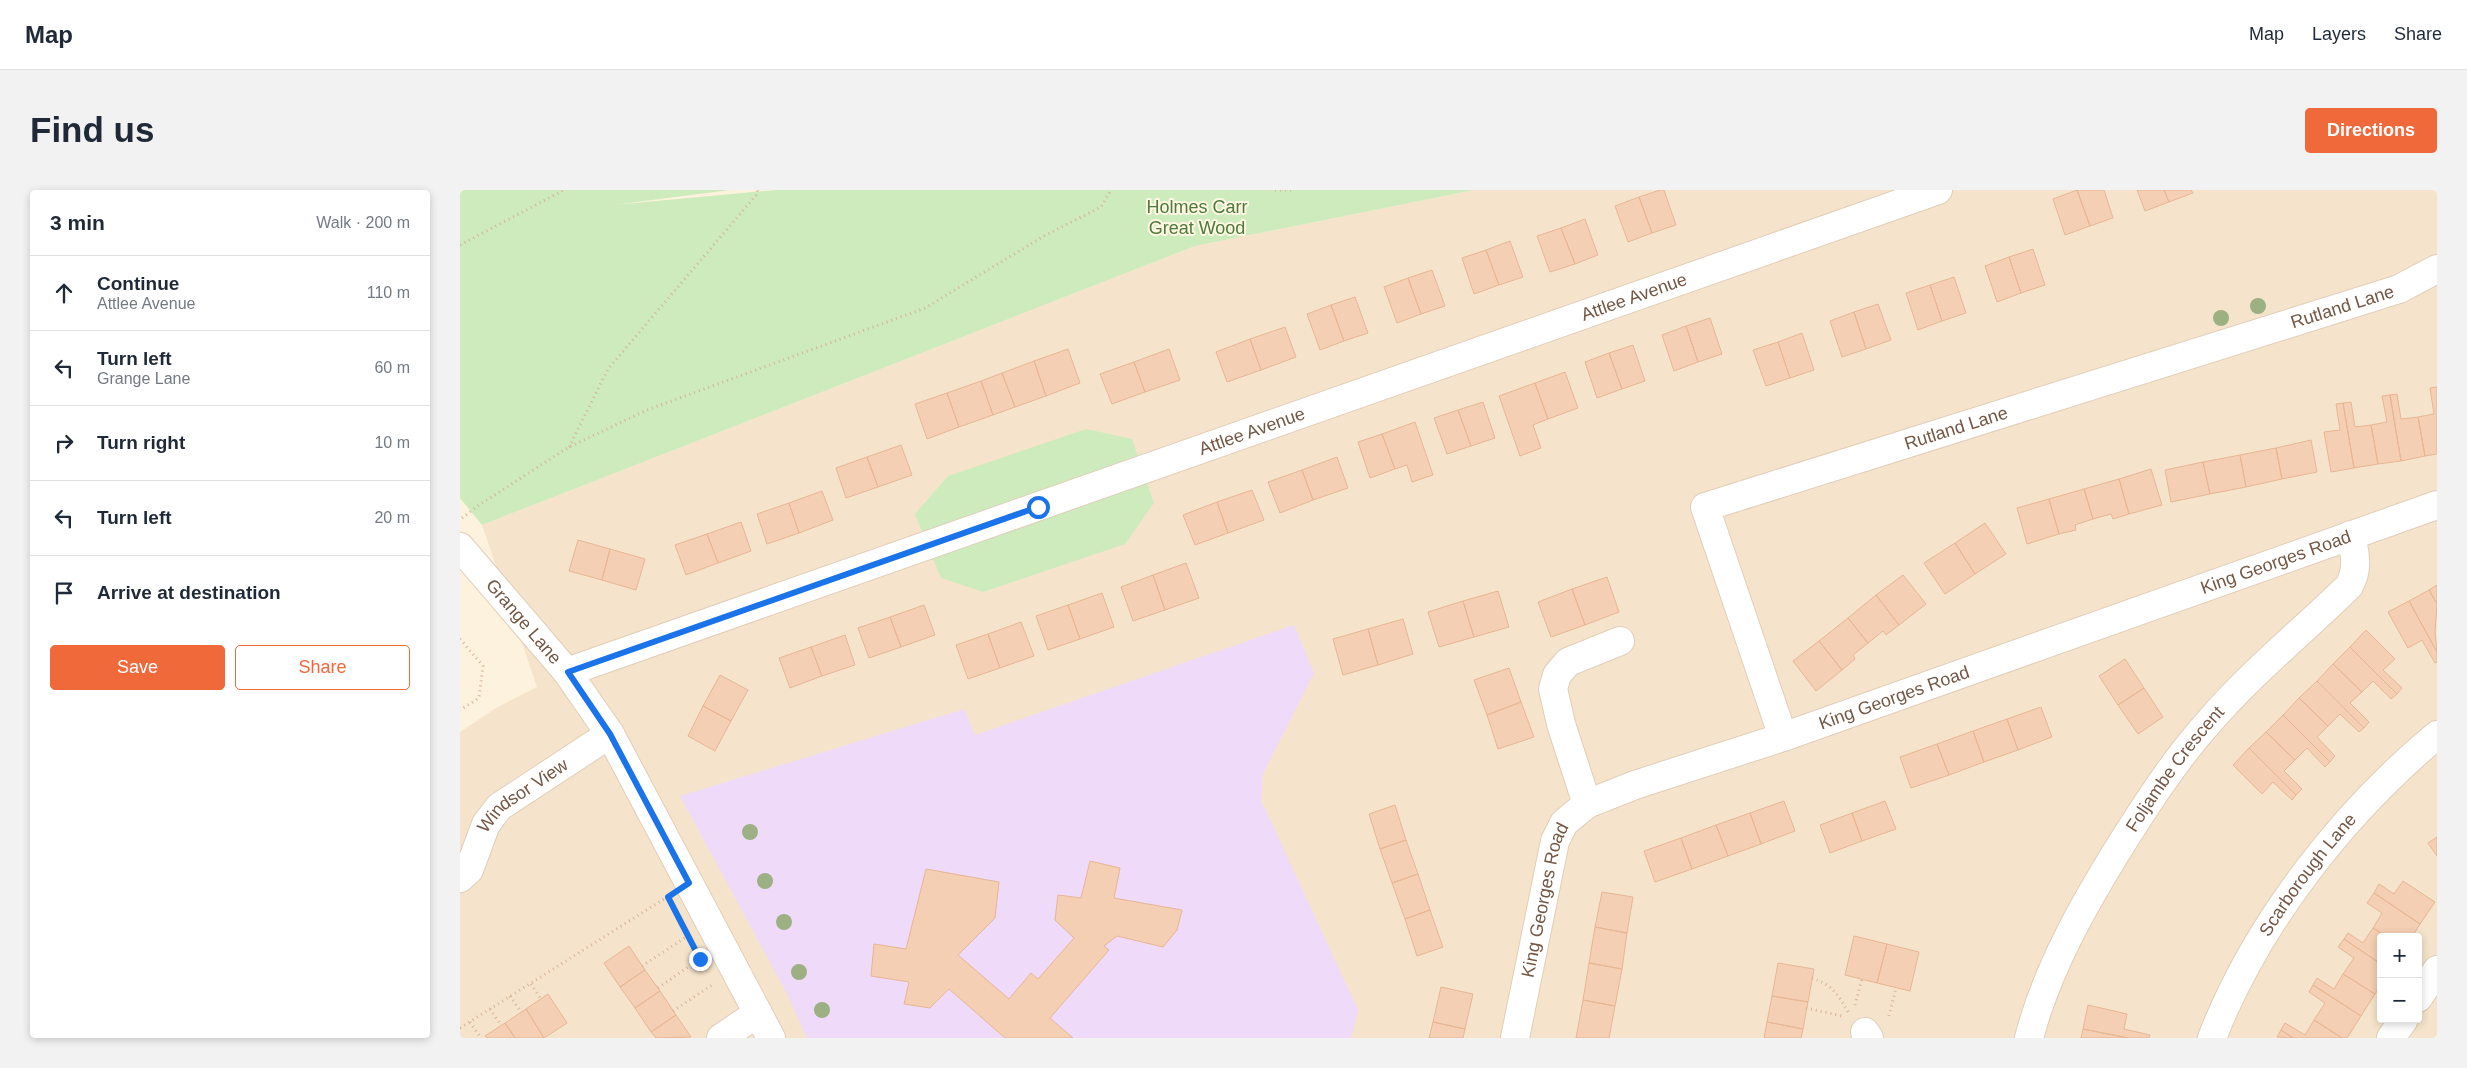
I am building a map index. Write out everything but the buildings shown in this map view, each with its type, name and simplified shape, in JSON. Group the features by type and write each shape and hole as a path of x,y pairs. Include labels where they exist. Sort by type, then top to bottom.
{"street":[{"name":"Attlee Avenue","path":"568,672 1938,190"},
{"name":"Rutland Lane","path":"1783,737 1705,507 2399,289 2437,269"},
{"name":"King Georges Road","path":"1515,1038 1554,841 1564,823 1587,804 1635,785 1783,737 2437,505"},
{"name":"Foljambe Crescent","path":"2029,1038 2062,949 2099,880 2151,796 2207,724 2264,664 2350,586 2355,575 2356,560 2351,535"},
{"name":"Grange Lane","path":"460,547 568,672 610,734 771,1038"},
{"path":"1587,804 1561,724 1553,689 1557,675 1568,662 1620,641"},
{"name":"Windsor View","path":"460,878 469,870 486,824 499,807 610,734"},
{"name":"Scarborough Lane","path":"2212,1038 2225,1004 2280,909 2291,894 2331,841 2401,765 2437,735"},
{"path":"2422,992 2437,970"},
{"path":"728,1033 758,1013"},
{"path":"2392,1038 2401,1023"}],"path":[{"path":"460,245 564,190"},
{"path":"569,447 608,369 758,193 757,190"},
{"path":"460,520 479,505 569,447 647,410 925,308 1044,236 1101,207 1111,190"},
{"path":"1275,190 1295,190"},
{"path":"460,639 483,666 478,698 460,710"},
{"path":"460,1028 689,883"},
{"path":"684,928 692,944"},
{"path":"642,966 688,936"},
{"path":"696,952 704,968"},
{"path":"658,988 700,959"},
{"path":"708,976 728,1033"},
{"path":"1812,978 1825,983 1837,991 1859,1024"},
{"path":"531,984 541,999"},
{"path":"674,1011 712,985"},
{"path":"510,996 521,1012"},
{"path":"1806,1008 1844,1016 1859,1024"},
{"path":"490,1009 501,1025"},
{"path":"470,1022 481,1038"}],"shaded area":[{"path":"1474,190 2437,190 2437,1038 460,1038 460,732 496,708 537,687 482,525 1195,246"},
{"path":"1294,625 1314,673 1263,774 1261,800 1358,1010 1351,1038 807,1038 786,992 680,796 964,709 975,735"}],"green space":[{"name":"Holmes Carr Great Wood","path":"460,190 730,190 613,205 776,190 1474,190 1195,246 482,525 460,498"},
{"path":"1086,429 1132,439 1154,503 1125,544 983,592 941,578 915,514 948,476"}],"route":[{"path":"700,959 668,897 689,883 610,734 568,672 1038,507"}]}
